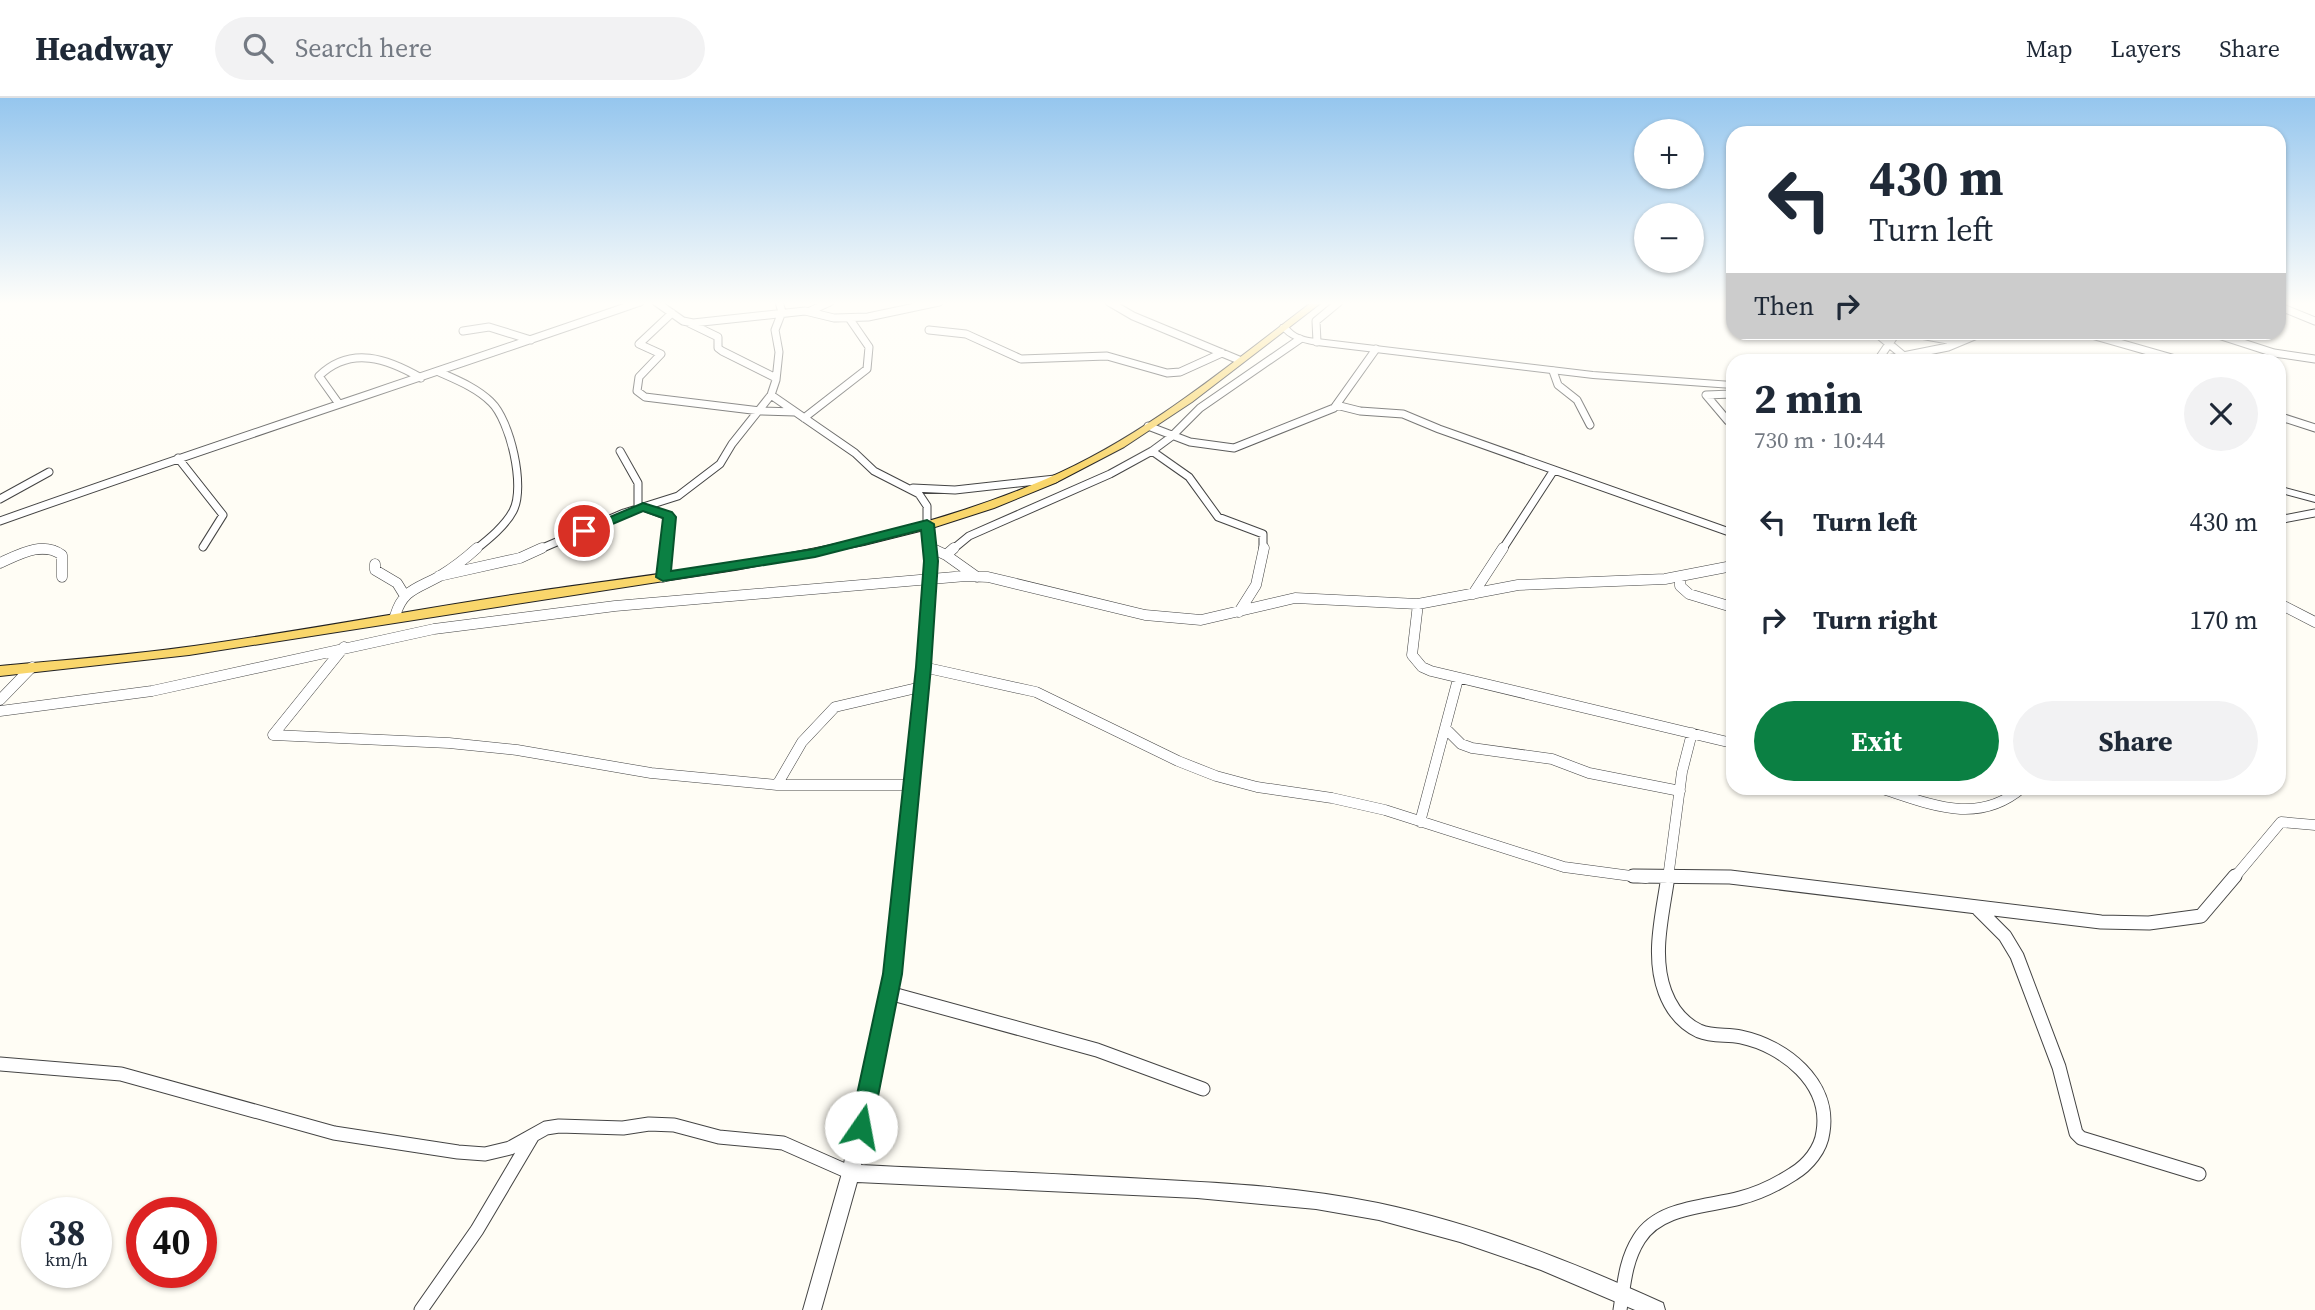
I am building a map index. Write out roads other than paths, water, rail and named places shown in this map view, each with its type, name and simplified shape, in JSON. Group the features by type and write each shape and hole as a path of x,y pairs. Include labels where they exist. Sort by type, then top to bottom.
{"main road":[{"path":"0,671 212,648 395,616 815,553 927,524 991,504 1056,479 1148,426 1239,360"}],"street":[{"path":"338,404 319,376 332,366 351,359"},
{"path":"387,359 421,378"},
{"path":"0,521 178,458 478,359"},
{"path":"657,359 639,377 638,391 645,397 760,411 794,412"},
{"path":"741,359 776,378"},
{"path":"439,576 520,558 643,507 678,496 711,474 760,411 771,395 778,359"},
{"path":"804,418 867,369 870,359"},
{"path":"1116,359 1167,373 1180,372 1210,359"},
{"path":"946,555 970,536 1110,474 1152,451 1171,437 1200,408 1273,359"},
{"path":"1336,405 1341,394 1369,359"},
{"path":"1453,359 1553,371 1726,385"},
{"path":"1553,371 1558,385 1577,400 1590,425"},
{"path":"395,616 399,603 405,596 439,576 504,524 517,499 510,426 503,413 480,391 439,372"},
{"path":"1726,394 1706,395 1726,419"},
{"path":"771,395 855,453 883,477 912,488 955,490 1056,479"},
{"path":"1148,426 1171,437 1204,446 1234,448 1336,405 1362,413 1409,416 1726,531"},
{"path":"2286,419 2315,428"},
{"path":"620,451 635,474 641,494 638,505 670,517 663,577"},
{"path":"1152,451 1189,477 1218,517 1262,534 1262,572 1252,593 1238,612"},
{"path":"178,458 223,514 203,547"},
{"path":"1473,594 1554,470"},
{"path":"0,499 49,472"},
{"path":"812,1310 852,1174 888,993 912,785 929,580 927,506 912,488"},
{"path":"2286,491 2315,499"},
{"path":"2286,518 2315,513"},
{"path":"0,563 28,551 43,548 56,550 62,555 62,577"},
{"path":"930,548 946,555 978,577"},
{"path":"375,564 373,568 397,583 405,596"},
{"path":"0,711 152,691 434,629 601,608 929,580 978,577 1159,617 1213,619 1295,598 1418,604 1525,584 1591,584 1679,577 1726,567"},
{"path":"1679,577 1680,586 1689,594 1726,605"},
{"path":"1418,604 1412,655 1422,667 1458,679 1726,742"},
{"path":"2286,607 2315,622"},
{"path":"345,647 273,735 449,743 517,750 651,773 777,785 912,785"},
{"path":"0,700 32,667"},
{"path":"923,667 993,680 1036,692 1178,761 1216,776 1257,787 1332,797 1564,867 1632,877 1730,877 1977,908 2124,923 2196,918 2204,913 2281,822 2315,825"},
{"path":"1420,822 1458,679"},
{"path":"777,785 803,742 835,707 921,687"},
{"path":"1445,728 1461,744 1472,748 1552,759 1589,773 1680,791"},
{"path":"1620,1302 1631,1251 1646,1228 1668,1214 1744,1198 1785,1182 1805,1165 1823,1136 1824,1119 1814,1085 1807,1072 1794,1061 1744,1038 1701,1031 1690,1025 1670,1004 1661,988 1657,971 1667,878 1692,733"},
{"path":"1906,795 1956,809 1986,810 2016,795"},
{"path":"1977,908 2005,936 2017,956 2059,1067 2076,1133 2081,1138 2199,1174"},
{"path":"888,993 1097,1050 1203,1089"},
{"path":"0,1064 121,1074 334,1133 458,1152 485,1154 510,1148 546,1128 559,1126 622,1128 649,1124 674,1125 719,1137 783,1143 852,1174 1202,1190 1338,1203 1425,1223 1519,1254 1620,1302 1656,1310"},
{"path":"421,1310 477,1230 534,1134"}]}
